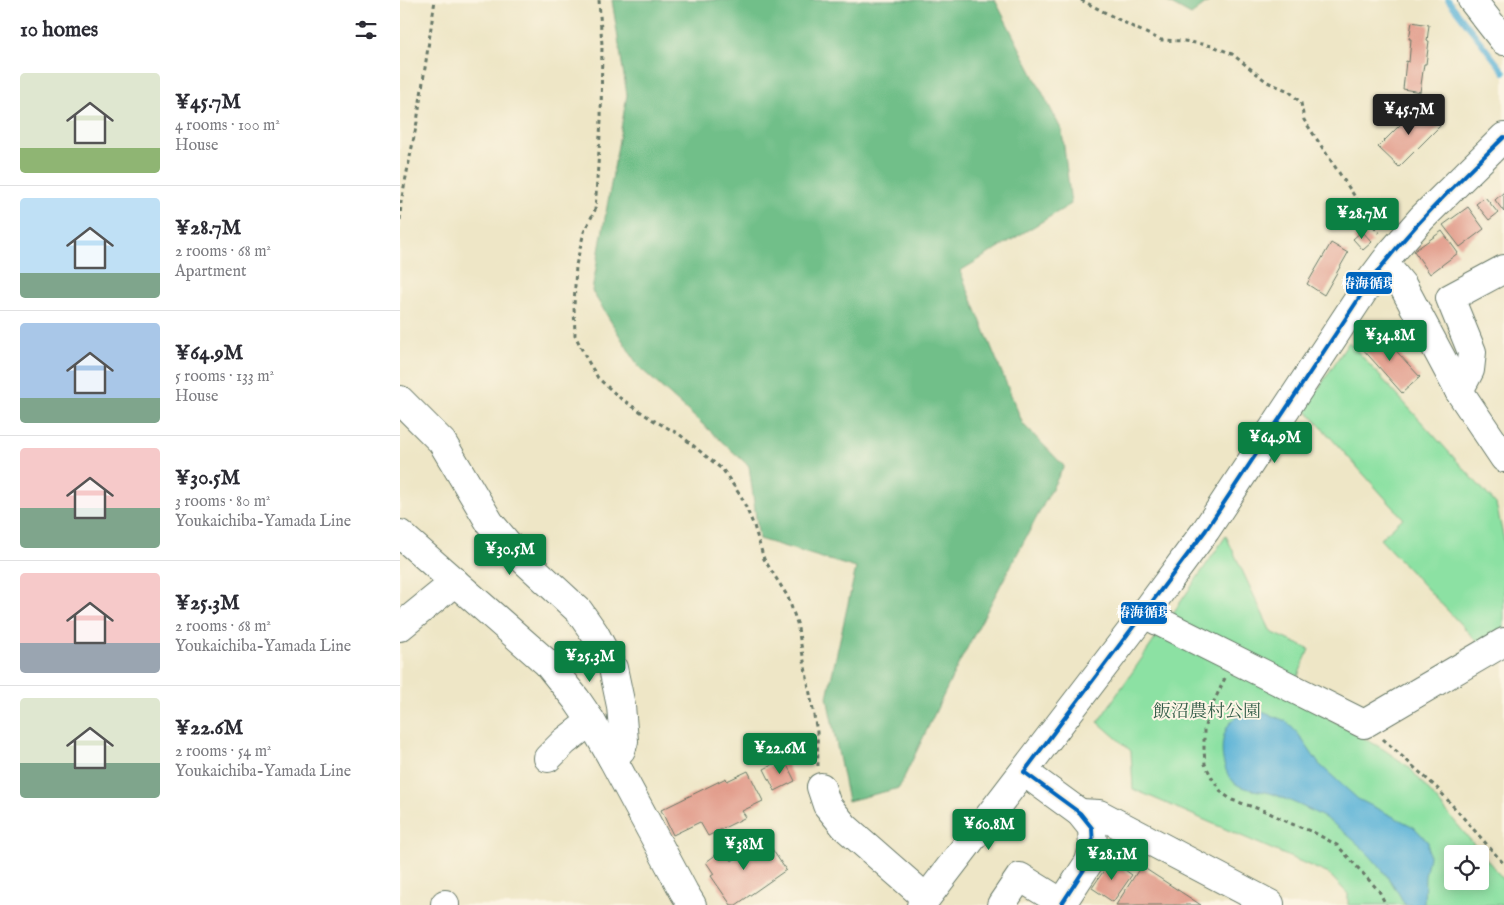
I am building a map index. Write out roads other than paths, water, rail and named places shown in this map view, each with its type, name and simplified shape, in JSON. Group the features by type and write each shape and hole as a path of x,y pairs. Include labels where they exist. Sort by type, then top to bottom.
{"street":[{"path":"1472,0 1504,41"},
{"path":"821,787 827,805 845,828 923,902 1024,772 1206,530 1388,258 1422,218 1504,137"},
{"path":"1388,258 1458,391 1504,458"},
{"path":"1458,391 1470,370 1472,352 1450,298 1502,258"},
{"path":"400,400 442,442 490,523 512,549 579,611 595,634 614,668 621,706 624,741 620,750 612,758"},
{"path":"400,534 547,663 576,699 612,758 692,905"},
{"path":"400,627 455,582"},
{"path":"1144,614 1364,724 1504,642"},
{"path":"548,758 564,742 591,722"},
{"path":"1001,905 1020,877 1062,904 1089,862 1094,847 1092,828 1080,813 1024,772"},
{"path":"1080,813 1100,814 1270,904"}],"water":[{"path":"1259,711 1286,721 1299,735 1319,764 1358,799 1414,827 1428,842 1429,857 1425,876 1424,905 1405,905 1386,874 1370,856 1328,820 1273,794 1240,786 1230,778 1223,762 1222,752 1225,733 1234,719"}],"waterway":[{"path":"1448,0 1504,72"}],"park label":[{"name":"飯沼農村公園","path":"1207,712"}]}
